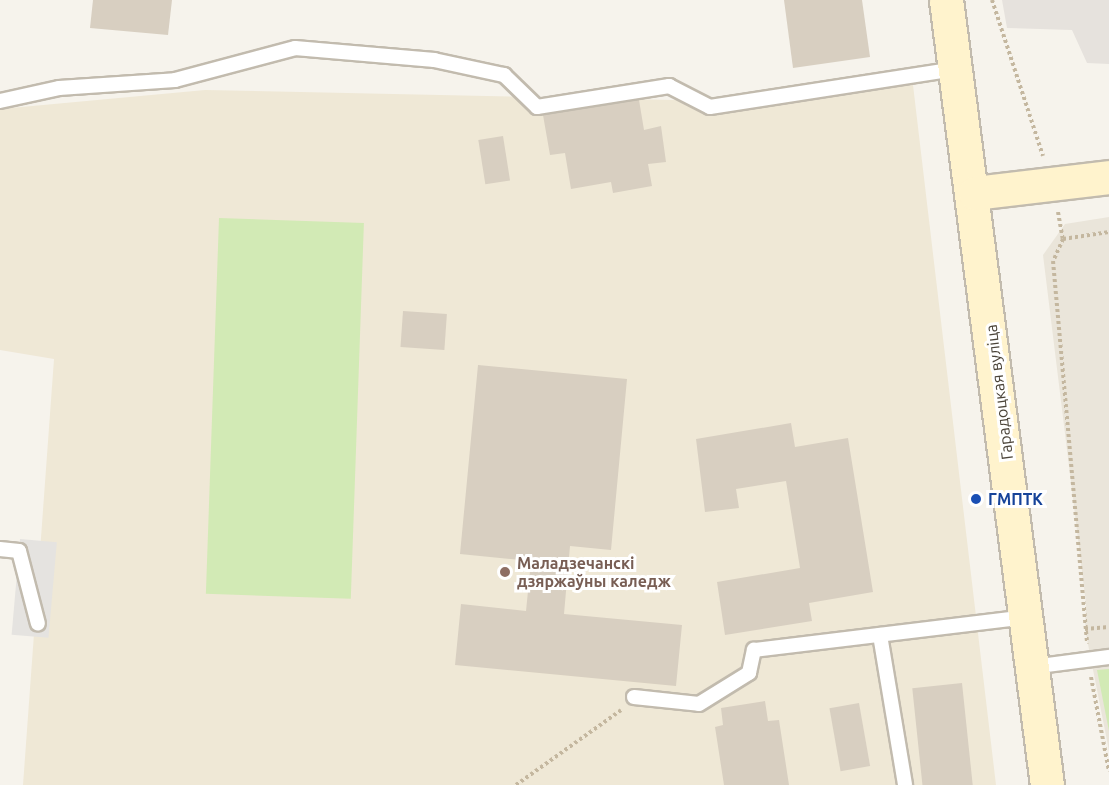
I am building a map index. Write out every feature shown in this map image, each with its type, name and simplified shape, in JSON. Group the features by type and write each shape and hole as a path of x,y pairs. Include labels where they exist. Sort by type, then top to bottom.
{"street":[{"name":"Гарадоцкая вуліца","path":"946,0 975,193 1047,785"},
{"path":"975,193 1109,177"}],"lane":[{"path":"0,101 59,88 175,81 295,48 434,60 504,75 537,107 669,86 710,107 956,69"},
{"path":"0,549 19,551 38,624"},
{"path":"634,697 699,704 750,673 754,650 1028,616"},
{"path":"880,635 905,785"},
{"path":"1032,667 1109,657"}],"path":[{"path":"993,0 1053,185 1063,239 1053,261 1085,629 1109,771"},
{"path":"1063,239 1109,232"},
{"path":"1085,629 1109,627"},
{"path":"516,785 634,697"}],"shaded area":[{"path":"1002,0 1109,0 1109,64 1087,63 1072,30 1007,28"},
{"name":"Маладзечанскі дзяржаўны каледж","path":"913,85 996,785 23,785 54,359 0,350 0,109 205,90 719,101"},
{"path":"1109,217 1109,751 1085,629 1086,604 1043,255 1065,224"},
{"path":"20,539 57,542 48,638 12,635"}],"green space":[{"path":"219,218 364,223 351,599 206,594"},
{"path":"1109,669 1109,731 1097,670"}],"building":[{"path":"93,0 172,0 168,35 90,28"},
{"path":"784,0 862,0 870,57 793,68"},
{"path":"639,100 644,130 661,126 666,162 648,164 652,186 613,193 611,182 571,189 565,153 550,155 543,115"},
{"path":"503,136 510,180 485,184 478,140"},
{"path":"403,311 447,314 444,350 400,347"},
{"path":"478,365 627,379 611,550 570,546 564,614 682,625 676,686 455,665 461,604 526,611 531,561 460,554"},
{"path":"791,423 795,447 848,438 873,592 809,603 812,621 725,635 717,582 800,568 786,481 736,489 739,508 705,512 696,439"},
{"path":"962,683 973,785 922,785 912,688"},
{"path":"765,701 768,721 779,720 789,785 724,785 715,727 723,725 721,708"},
{"path":"859,703 870,766 841,771 829,708"}],"place":[{"name":"ГМПТК","path":"976,499"},
{"name":"Маладзечанскі дзяржаўны каледж","path":"505,572"}]}
